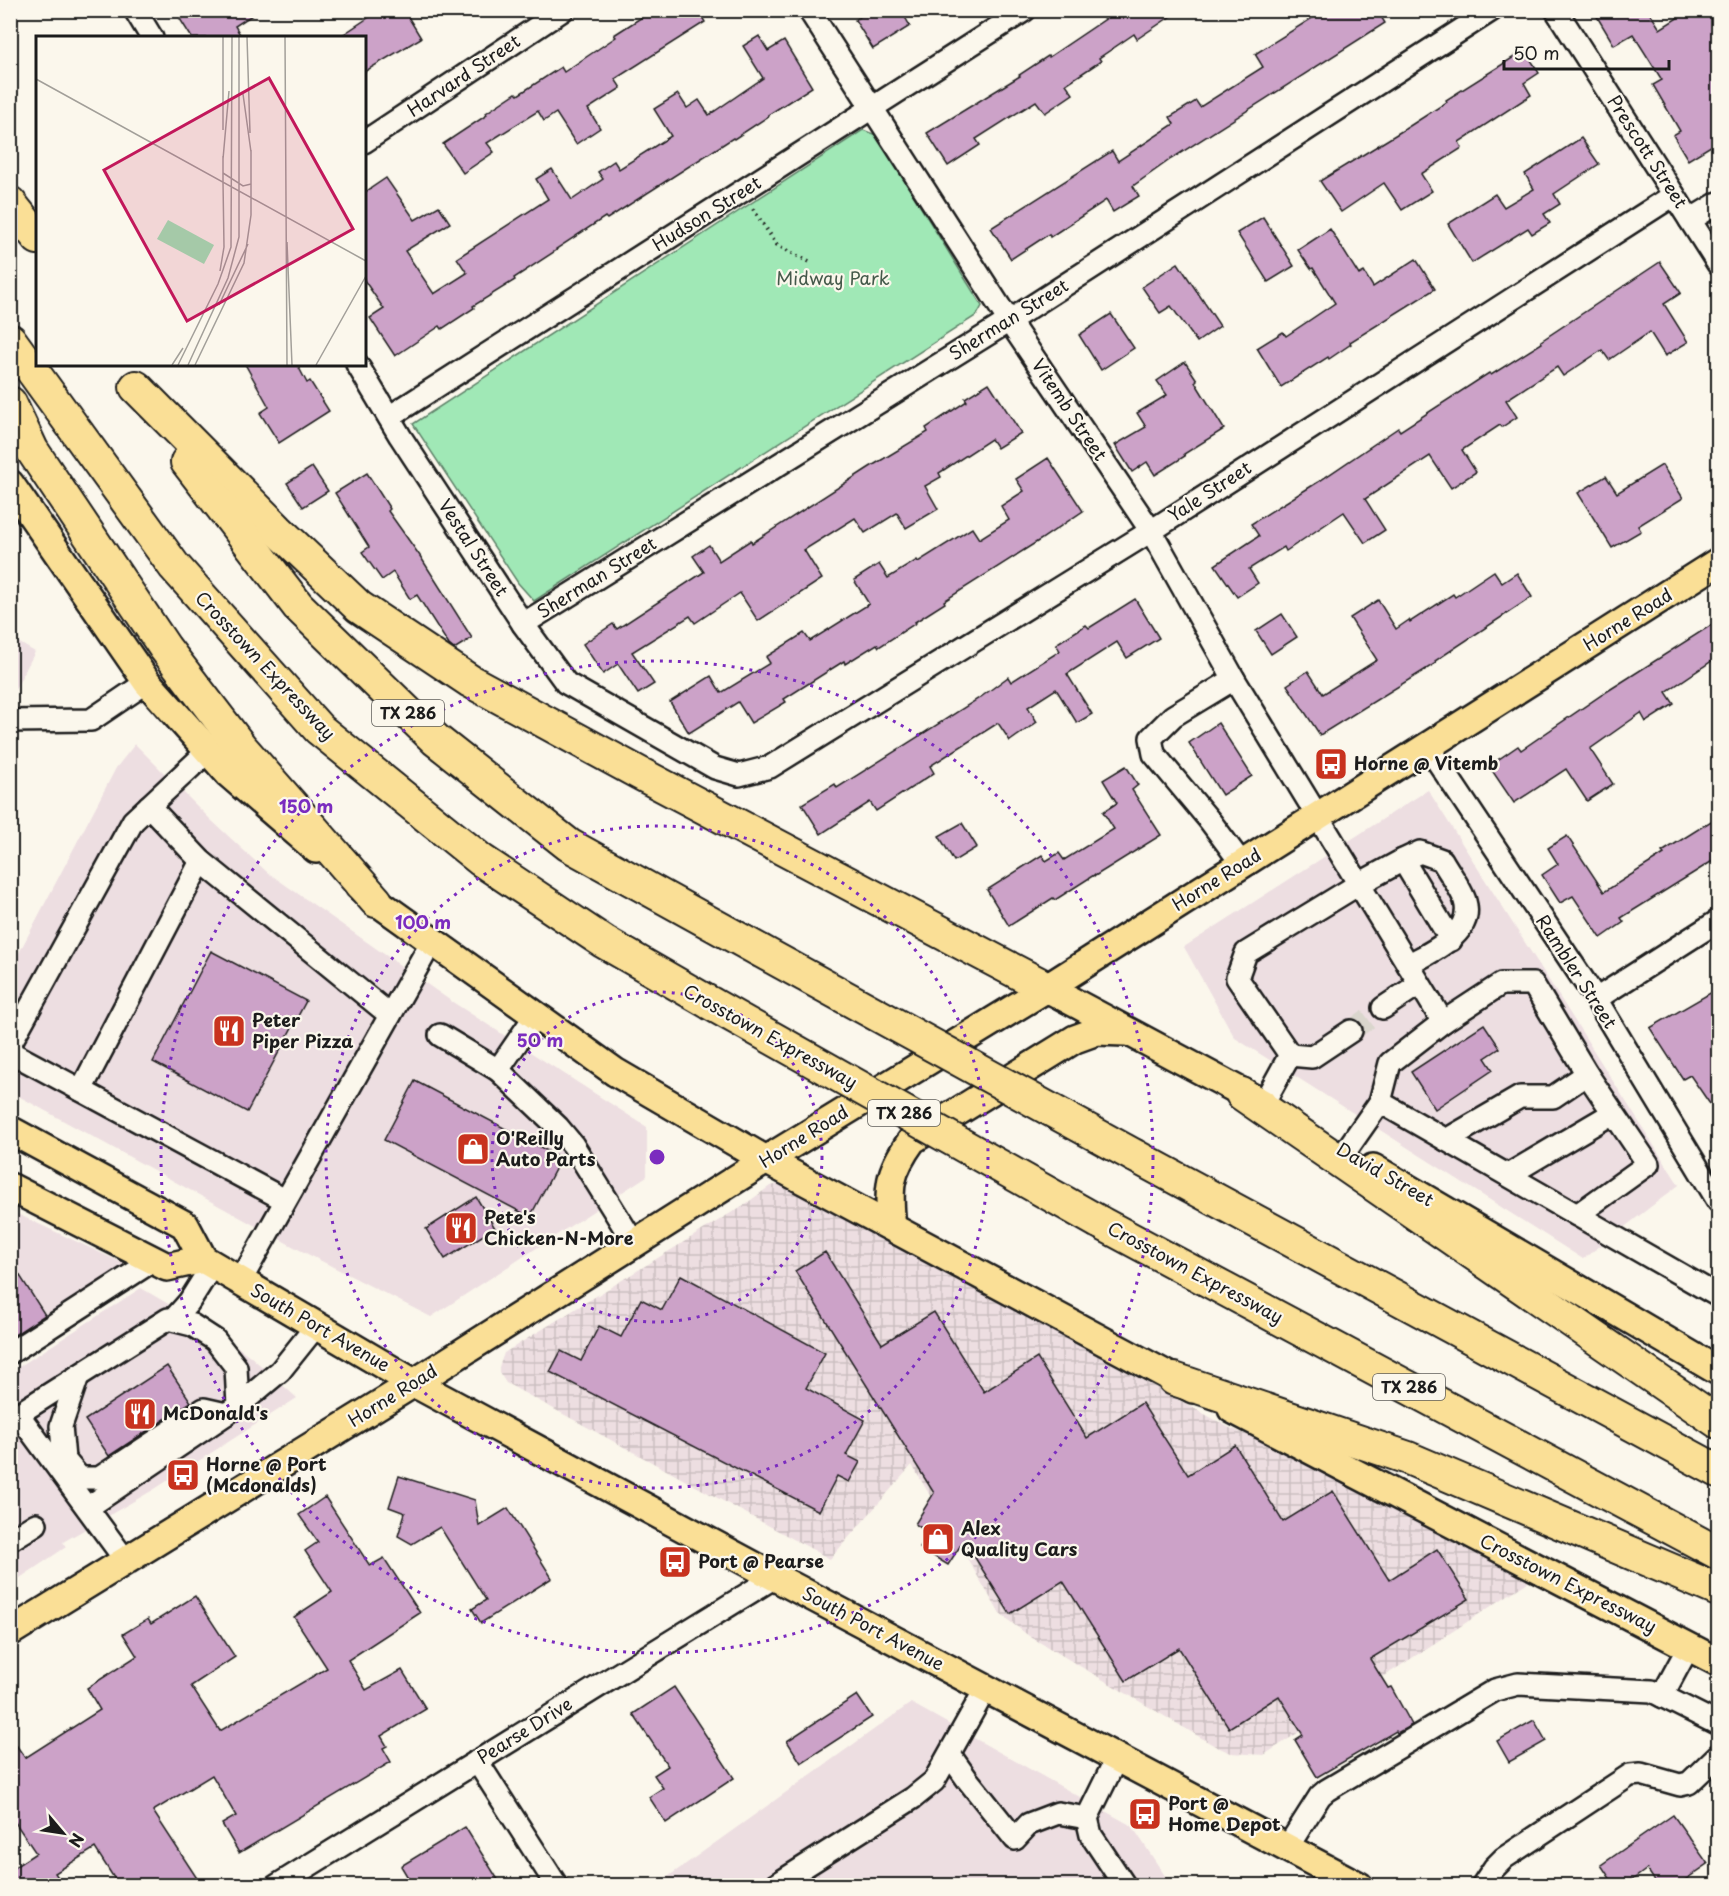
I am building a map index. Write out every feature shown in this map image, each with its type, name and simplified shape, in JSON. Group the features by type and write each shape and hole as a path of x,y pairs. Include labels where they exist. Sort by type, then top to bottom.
{"highway":[{"path":"10,203 36,236"},
{"name":"Crosstown Expressway","path":"10,340 174,566 319,729 481,860 604,942 1099,1222 1719,1553"},
{"path":"129,376 278,531 359,607 470,681 639,773 1047,988"},
{"name":"TX 286","path":"129,376 171,441 298,606 436,740 569,845 1135,1156 1719,1471"},
{"path":"10,404 32,450 165,648 240,746 376,901"},
{"path":"1253,1099 1719,1422"},
{"path":"1174,1379 1408,1458 1719,1590"}],"main road":[{"name":"Crosstown Expressway","path":"10,484 147,682 229,774 376,901 615,1072 766,1160 1174,1379 1719,1662"},
{"name":"Horne Road","path":"10,1632 414,1383 766,1160 1047,988 1719,562"},
{"name":"David Street","path":"1047,988 1253,1099 1719,1371"},
{"path":"892,1227 889,1194 892,1174 900,1155 912,1140 1075,1038 1097,1031 1126,1032"},
{"name":"South Port Avenue","path":"10,1130 185,1225 208,1262 414,1383 1359,1886"},
{"path":"10,1186 167,1267 208,1262"}],"street":[{"path":"135,10 151,36"},
{"name":"Harvard Street","path":"366,141 562,10"},
{"name":"Vitemb Street","path":"809,10 1009,321 1151,531 1234,679 1443,1022"},
{"name":"Hudson Street","path":"389,417 1025,10"},
{"name":"Sherman Street","path":"523,624 1009,321 1492,10"},
{"name":"Prescott Street","path":"1556,10 1719,264"},
{"name":"Yale Street","path":"739,775 770,767 1151,531 1674,195"},
{"path":"1690,220 1719,203"},
{"name":"Vestal Street","path":"358,366 523,624 566,683 715,768 739,775"},
{"path":"1234,679 1173,716 1151,738 1154,754 1210,821 1242,864"},
{"path":"10,721 91,720 147,682"},
{"name":"Rambler Street","path":"1428,747 1596,999 1719,1201"},
{"path":"10,1044 134,821 208,751"},
{"path":"150,806 201,861 390,1015"},
{"path":"1290,1055 1237,978 1246,953 1359,884 1420,852 1442,860 1466,902 1465,922 1450,940 1408,965"},
{"path":"1403,860 1450,940"},
{"path":"81,1090 201,861"},
{"path":"1596,999 1719,921"},
{"path":"240,1282 432,941"},
{"path":"1383,1008 1419,984"},
{"path":"1345,1152 1380,1102 1390,1063 1443,1022 1501,984 1533,984 1587,1074 1648,1164 1577,1215"},
{"path":"498,1070 535,1016"},
{"path":"1290,1055 1312,1057 1351,1031"},
{"path":"440,1035 498,1070 558,1126 573,1145 634,1243"},
{"path":"10,1052 285,1200"},
{"path":"1253,1099 1290,1055"},
{"path":"1446,1140 1520,1097 1553,1097 1587,1074"},
{"path":"1380,1102 1719,1296"},
{"path":"1508,1175 1613,1113"},
{"path":"10,1353 154,1260"},
{"path":"173,1320 189,1302 208,1262"},
{"path":"126,1561 18,1414 168,1319 192,1324 215,1340 236,1367 232,1410"},
{"path":"87,1508 232,1410 280,1371 316,1326"},
{"path":"78,1376 61,1426 64,1459 80,1478 99,1478 204,1409 232,1410"},
{"path":"10,1540 36,1524"},
{"name":"Pearse Drive","path":"276,1886 775,1577"},
{"path":"1662,1696 1689,1646"},
{"path":"1287,1848 1320,1796 1495,1690 1518,1684 1652,1691 1719,1724"},
{"path":"774,1886 913,1798 934,1781 986,1688"},
{"path":"950,1755 1015,1839 1029,1824 1059,1813 1087,1818"},
{"path":"1482,1886 1504,1858 1630,1775 1641,1774 1680,1785 1689,1783 1719,1755"},
{"path":"1117,1757 1087,1818 1091,1835 1125,1886"},
{"path":"477,1761 557,1886"}],"path":[{"path":"753,209 777,245 812,263"}],"shaded area":[{"path":"11,638 35,652 11,697"},
{"path":"135,744 267,872 451,1001 647,1127 647,1176 431,1317 296,1248 11,1092 10,970 116,768"},
{"path":"1428,790 1679,1185 1583,1259 1235,1038 1184,947"},
{"path":"780,1184 791,1187 1230,1428 1292,1453 1397,1505 1478,1554 1534,1578 1264,1755 1231,1753 1215,1746 1029,1636 1000,1614 912,1465 830,1559 506,1383 499,1372 504,1353 747,1203 770,1186"},
{"path":"11,1211 133,1268 11,1344"},
{"path":"141,1288 223,1336 250,1356 297,1398 153,1490 63,1542 66,1547 11,1584 11,1372"},
{"path":"911,1703 1132,1826 1171,1885 655,1886"}],"green space":[{"name":"Midway Park","path":"863,130 876,135 982,306 977,315 534,601 518,583 413,424"}],"building":[{"path":"193,10 260,10 235,26 241,36 191,36 180,19"},
{"path":"380,10 404,10 421,38 366,71 366,36 341,36"},
{"path":"653,10 698,10 705,22 615,79 621,88 588,109 600,128 576,144 556,113 544,121 538,111 487,143 494,152 463,173 443,144 516,93 518,95 561,67 564,72"},
{"path":"870,10 901,10 910,26 873,49 855,20"},
{"path":"1119,10 1180,10 1137,39 1134,34 1099,58 1101,61 1066,84 1073,94 1045,113 1036,101 976,139 980,145 948,166 927,133 1020,76"},
{"path":"1325,10 1377,10 1385,23 1171,159 1133,186 1139,196 1113,212 1106,200 1050,237 1049,234 1011,259 991,228 1112,151 1118,161 1174,124 1170,117 1196,101 1200,107 1263,67 1255,54"},
{"path":"1593,10 1648,10 1660,29 1690,10 1713,10 1719,20 1719,141 1688,160 1673,135 1680,131 1653,85 1662,80 1633,34 1614,45"},
{"path":"759,36 768,51 784,41 812,87 607,219 605,217 514,278 515,280 473,306 474,308 442,329 440,326 395,356 370,318 384,309 366,283 366,192 386,178 415,220 439,206 450,223 405,251 434,294 467,273 457,258 548,199 536,179 552,169 572,200 603,179 598,172 614,161 619,169 671,136 654,109 678,94 687,108 699,100 709,115 763,78 743,46"},
{"path":"1525,50 1539,73 1524,83 1531,95 1459,142 1462,148 1421,174 1432,191 1402,210 1384,183 1341,212 1320,181 1405,129"},
{"path":"1581,138 1599,164 1554,194 1560,204 1544,214 1550,223 1532,234 1528,228 1472,263 1448,224 1495,194 1504,207 1534,189 1525,174"},
{"path":"1263,217 1294,266 1268,282 1237,233"},
{"path":"1330,229 1359,275 1364,272 1373,287 1416,259 1435,289 1350,342 1351,344 1329,359 1328,357 1281,387 1257,348 1283,332 1286,336 1335,303 1313,268 1311,269 1298,250"},
{"path":"1660,262 1681,293 1664,304 1688,342 1665,356 1650,332 1609,360 1602,350 1563,376 1557,367 1506,400 1517,417 1502,427 1500,425 1462,450 1476,472 1451,488 1430,456 1365,499 1385,530 1365,543 1344,512 1286,551 1284,547 1249,569 1258,583 1237,597 1215,565 1259,536 1251,524 1398,428 1400,431 1489,373 1491,375 1542,343 1541,341"},
{"path":"1178,263 1220,326 1197,342 1171,306 1160,313 1142,287"},
{"path":"1111,314 1134,348 1101,370 1079,335"},
{"path":"1185,362 1224,429 1155,475 1147,462 1132,472 1115,445 1146,427 1137,413 1167,395 1157,381"},
{"path":"246,366 298,366 307,383 310,381 329,411 279,443 260,413 269,407"},
{"path":"989,383 1021,433 997,448 991,439 939,473 941,477 925,486 938,509 906,528 897,513 865,533 855,518 804,550 822,579 758,621 740,593 695,623 690,616 632,652 654,684 638,694 618,664 603,674 583,644 613,624 617,629 704,572 693,556 709,545 719,561 751,540 752,543 928,432 926,428 967,401 965,398"},
{"path":"1048,458 1083,511 944,601 945,603 879,647 877,644 845,664 844,661 784,699 786,702 751,723 738,702 689,733 670,702 711,676 721,693 770,663 766,657 804,633 810,641 869,604 854,580 879,564 888,578 972,528 979,539 1009,520 1001,506 1024,491 1016,479"},
{"path":"1662,465 1683,498 1638,526 1641,531 1612,548 1578,493 1606,476 1617,493"},
{"path":"312,467 328,491 303,507 287,483"},
{"path":"367,473 390,509 388,511 420,556 472,638 454,649 449,645 417,595 410,599 393,572 382,580 362,552 369,547 335,493"},
{"path":"1494,571 1502,583 1517,573 1532,597 1435,661 1436,663 1320,735 1287,685 1308,671 1323,694 1377,660 1350,618 1378,600 1396,629 1453,594 1455,597"},
{"path":"1135,599 1159,638 1127,658 1117,642 1067,674 1092,714 1077,723 1056,689 1028,707 1037,722 1010,741 998,723 930,766 934,773 876,811 870,802 821,834 802,804 835,784 837,788 981,697 1008,677 1011,682 1060,651 1056,644 1086,625 1089,628"},
{"path":"1282,614 1297,637 1271,654 1256,631"},
{"path":"1719,620 1719,656 1666,692 1674,704 1646,722 1641,713 1590,749 1613,784 1587,801 1566,769 1514,803 1489,766 1518,746 1521,750 1603,694"},
{"path":"1218,723 1252,776 1222,795 1189,743"},
{"path":"1126,766 1138,785 1132,790 1161,835 1009,926 987,890 1042,855 1046,861 1059,853 1064,860 1114,829 1103,812 1117,803 1103,780"},
{"path":"1719,816 1719,857 1621,918 1624,922 1601,938 1573,896 1560,903 1542,875 1558,864 1548,848 1567,836 1604,892"},
{"path":"962,823 977,847 954,861 939,836"},
{"name":"Peter Piper Pizza","path":"211,951 306,1001 247,1112 153,1062"},
{"path":"1719,988 1719,1117 1690,1075 1683,1079 1650,1028"},
{"path":"1484,1024 1500,1048 1485,1058 1493,1070 1435,1109 1411,1072"},
{"name":"O'Reilly Auto Parts","path":"415,1081 561,1158 530,1217 384,1140"},
{"name":"Pete's Chicken-N-More","path":"476,1197 495,1228 445,1259 426,1229"},
{"path":"825,1252 882,1344 934,1312 984,1392 1037,1358 1087,1438 1142,1403 1188,1475 1235,1445 1283,1522 1333,1491 1389,1580 1437,1549 1469,1599 1370,1659 1388,1688 1391,1687 1412,1725 1397,1733 1396,1731 1317,1777 1295,1740 1303,1735 1279,1696 1229,1728 1179,1648 1126,1681 1063,1581 1010,1614 964,1540 948,1565 920,1548 929,1533 915,1524 934,1493 795,1271"},
{"path":"10,1260 45,1315 10,1338"},
{"path":"681,1275 825,1353 806,1388 865,1420 846,1455 860,1462 849,1482 837,1476 819,1511 550,1372 561,1351 581,1361 599,1326 621,1337 641,1299 662,1310"},
{"name":"McDonald's","path":"167,1366 191,1402 109,1456 85,1420"},
{"path":"399,1476 475,1500 479,1526 508,1508 552,1578 481,1623 472,1609 486,1600 440,1527 412,1544 398,1536 405,1513 389,1507"},
{"path":"325,1497 370,1566 384,1558 420,1613 348,1660 366,1690 402,1670 426,1709 381,1736 387,1746 383,1748 391,1762 239,1853 222,1824 236,1816 212,1775 153,1811 202,1886 119,1886 95,1848 55,1873 64,1886 10,1886 10,1870 36,1853 10,1815 10,1736 25,1758 100,1710 87,1688 137,1656 123,1634 148,1619 151,1624 195,1596 235,1657 191,1686 220,1731 327,1668 294,1617 332,1592 305,1551 318,1542 299,1515"},
{"path":"674,1687 734,1778 666,1823 649,1797 663,1788 654,1775 668,1766 633,1714"},
{"path":"857,1695 872,1717 801,1763 787,1741"},
{"path":"1534,1720 1546,1741 1509,1762 1497,1741"},
{"path":"1673,1815 1708,1864 1676,1886 1658,1886 1647,1869 1624,1886 1615,1886 1601,1865"},
{"path":"465,1827 502,1886 413,1886 401,1866"}],"tunnel":[{"path":"1351,1031 1383,1008"}],"place":[{"name":"Horne @ Vitemb","path":"1331,764"},
{"name":"Peter Piper Pizza","path":"229,1031"},
{"name":"O'Reilly Auto Parts","path":"473,1149"},
{"name":"Pete's Chicken-N-More","path":"461,1228"},
{"name":"McDonald's","path":"140,1414"},
{"name":"Horne @ Port (Mcdonalds)","path":"183,1475"},
{"name":"Alex Quality Cars","path":"938,1539"},
{"name":"Port @ Pearse","path":"675,1562"},
{"name":"Port @ Home Depot","path":"1145,1814"}]}
